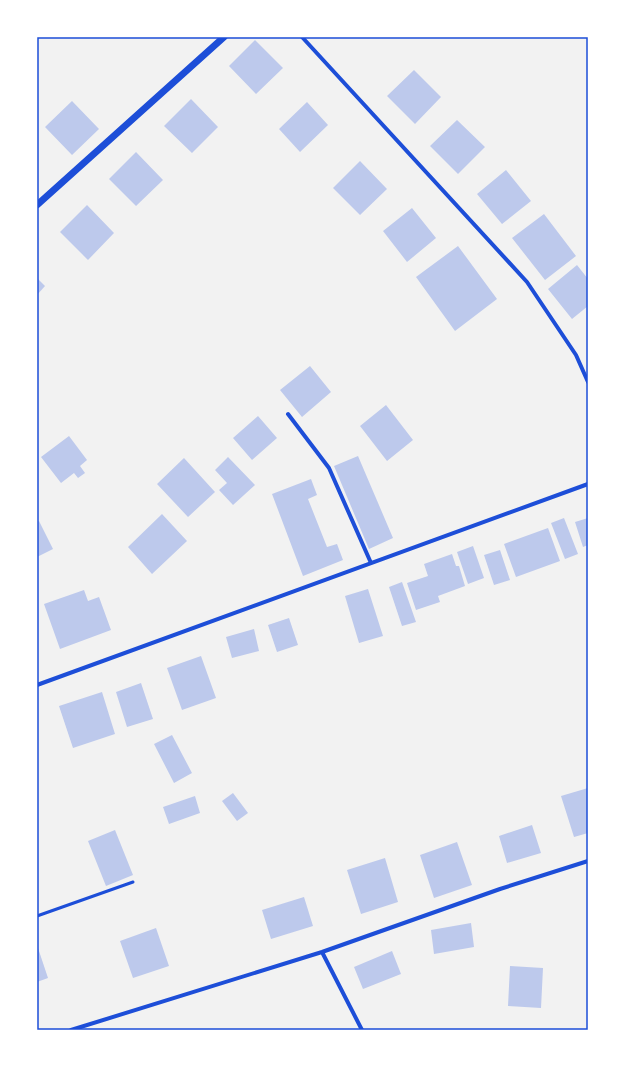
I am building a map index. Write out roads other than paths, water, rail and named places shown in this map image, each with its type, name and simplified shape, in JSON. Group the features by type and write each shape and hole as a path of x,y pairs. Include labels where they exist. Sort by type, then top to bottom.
{"street":[{"path":"37,205 224,37"},
{"path":"302,37 527,282 576,356 588,382"},
{"path":"288,414 329,468 371,563"},
{"path":"37,685 588,484"},
{"path":"71,1030 322,952 500,889 588,861"},
{"path":"322,952 362,1030"}],"lane":[{"path":"37,916 133,882"}]}
